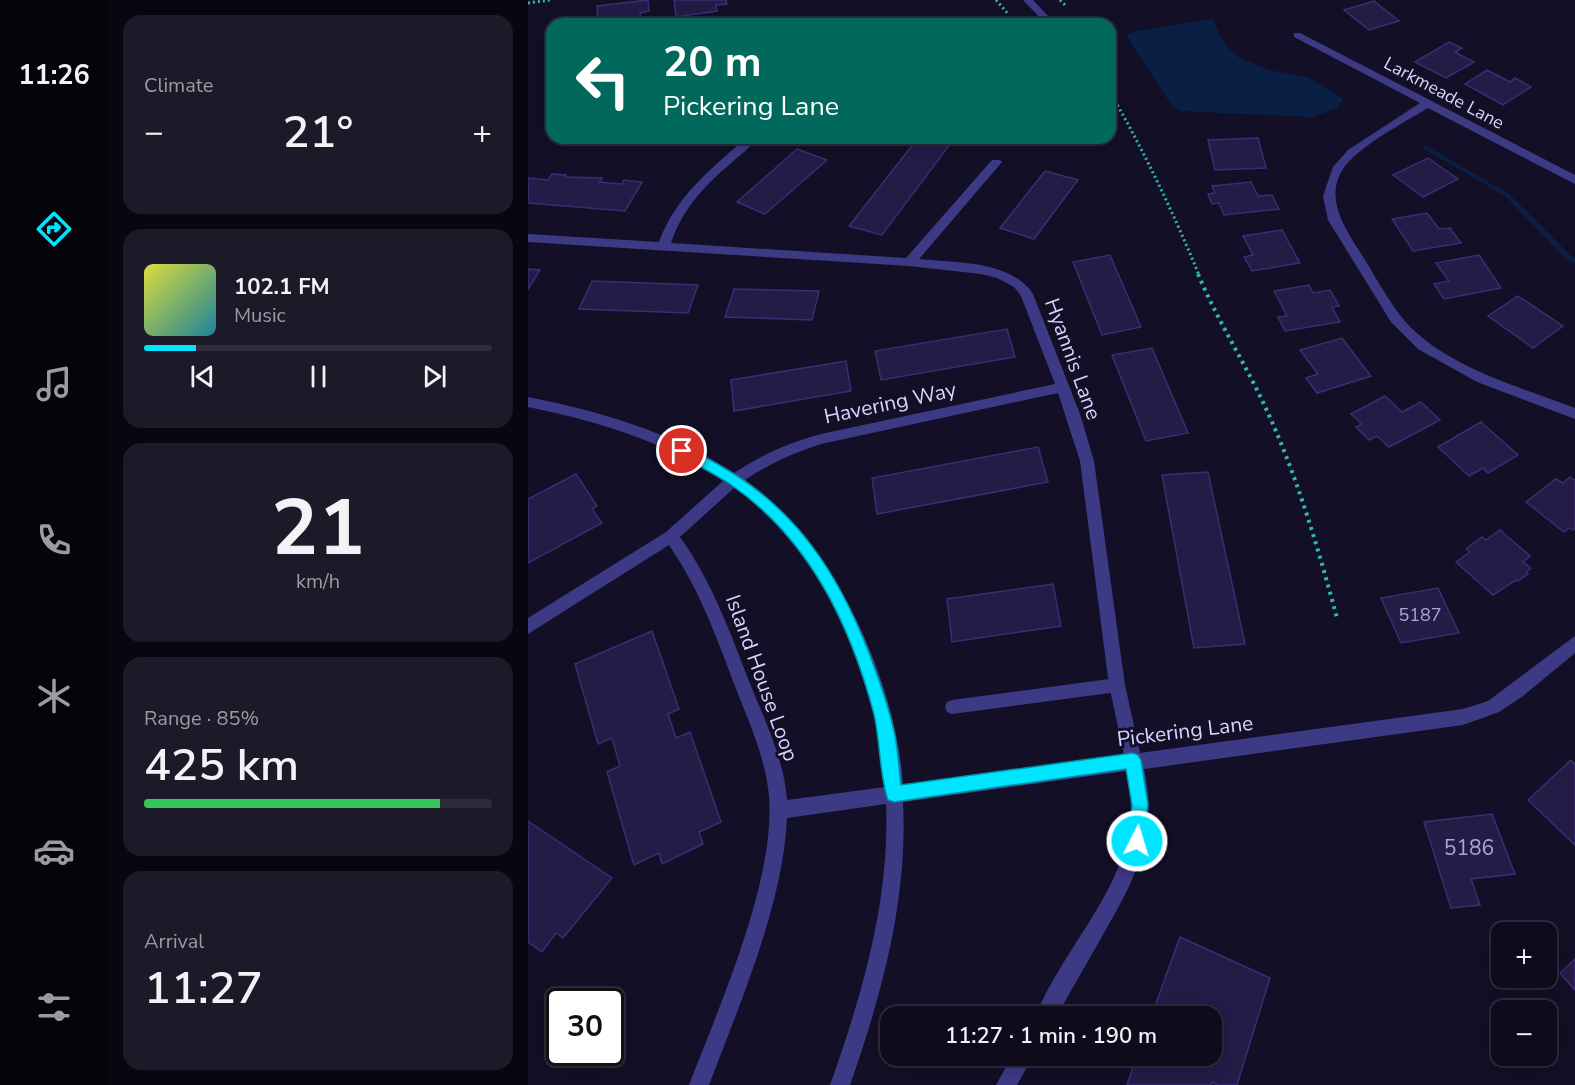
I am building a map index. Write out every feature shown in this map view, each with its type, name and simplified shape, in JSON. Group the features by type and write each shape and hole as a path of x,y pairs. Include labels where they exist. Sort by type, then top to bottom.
{"street":[{"path":"1028,0 1045,18"},
{"name":"Larkmeade Lane","path":"1297,35 1575,180"},
{"path":"1428,103 1352,152 1337,169 1329,196 1334,220 1396,319 1423,346 1482,378 1575,414"},
{"path":"664,246 669,226 679,208 693,191 746,144"},
{"path":"909,262 996,162"},
{"name":"Hyannis Lane","path":"528,238 909,262 981,270 1001,274 1018,284 1027,294 1087,461 1117,685 1140,805 1137,841 1126,876 1051,1006"},
{"name":"Havering Way","path":"734,480 780,453 821,439 1062,387"},
{"path":"528,402 604,420 649,435 699,459 734,480 773,511 797,536 825,573 847,615 873,681 887,735 894,794 891,886 879,959 856,1043 840,1085"},
{"path":"528,627 671,536 734,480"},
{"name":"Island House Loop","path":"671,536 689,560 709,597 773,767 779,810 777,846 763,902 731,1004 699,1085"},
{"name":"Pickering Lane","path":"779,810 1133,760 1463,717 1493,707 1517,691 1575,644"},
{"path":"1006,1085 1017,1066"}],"lane":[{"path":"952,707 1117,685"}],"path":[{"path":"528,3 550,0"},
{"path":"996,0 1009,15"},
{"path":"1060,0 1067,7"},
{"path":"1116,102 1142,147 1178,223 1214,310 1268,413 1311,523 1337,618"}],"water":[{"path":"1212,19 1226,46 1236,56 1268,70 1308,77 1343,99 1336,109 1311,117 1180,111 1170,103 1126,35 1136,31"}],"building":[{"path":"648,0 649,11 640,13 641,18 598,18 597,6"},
{"path":"674,0 726,0 727,4 716,5 717,11 676,17"},
{"path":"1374,1 1399,21 1369,30 1344,10"},
{"path":"1449,42 1462,48 1455,52 1474,62 1446,78 1415,62"},
{"path":"1487,70 1510,82 1515,78 1531,87 1503,105 1465,84"},
{"path":"1258,138 1266,168 1215,170 1208,140"},
{"path":"913,144 950,144 882,235 849,226"},
{"path":"797,149 827,160 765,214 737,202"},
{"path":"1428,158 1458,179 1423,197 1393,175"},
{"path":"1045,171 1078,180 1034,239 1000,228"},
{"path":"552,174 566,175 565,177 602,178 599,182 622,184 624,180 642,182 625,211 528,203 528,178 548,180"},
{"path":"1251,182 1258,196 1272,195 1279,209 1224,215 1219,203 1212,204 1208,194 1215,193 1212,186"},
{"path":"1427,213 1439,229 1450,228 1461,243 1413,251 1392,219"},
{"path":"1282,230 1300,263 1252,271 1244,257 1253,255 1243,236"},
{"path":"1110,255 1141,327 1102,335 1073,262"},
{"path":"1479,255 1501,288 1444,299 1434,284 1449,281 1436,263"},
{"path":"528,269 540,270 528,289"},
{"path":"592,281 698,285 688,313 579,309"},
{"path":"1309,285 1313,293 1330,290 1339,306 1332,307 1340,322 1285,331 1278,317 1287,316 1274,291"},
{"path":"734,289 819,291 812,320 725,317"},
{"path":"1518,296 1563,326 1533,348 1488,316"},
{"path":"1007,329 1015,357 881,380 875,351"},
{"path":"1342,338 1371,376 1317,393 1306,378 1318,374 1300,350"},
{"path":"1152,348 1188,433 1146,441 1112,355"},
{"path":"846,361 851,391 734,411 731,380"},
{"path":"1385,396 1402,412 1421,402 1440,420 1389,447 1377,436 1369,440 1356,427 1362,424 1351,414"},
{"path":"1481,422 1518,455 1488,473 1483,468 1469,476 1438,447"},
{"path":"1038,447 1048,482 877,514 872,478"},
{"path":"1208,472 1245,644 1194,648 1162,475"},
{"path":"576,474 597,506 592,509 602,523 528,563 528,499"},
{"path":"1570,477 1575,480 1575,529 1569,528 1564,532 1526,502 1556,479 1563,483"},
{"path":"1500,530 1530,556 1523,562 1531,568 1526,572 1528,574 1493,595 1456,562 1470,552 1466,549 1482,537 1486,540"},
{"path":"1053,584 1061,626 952,642 947,599"},
{"path":"1438,588 1459,633 1401,643 1381,598"},
{"path":"652,631 679,709 668,714 676,738 690,732 721,822 699,832 703,844 662,864 659,853 634,865 607,772 620,766 612,738 598,744 575,664"},
{"path":"1571,760 1575,764 1575,845 1528,800"},
{"path":"1492,814 1515,874 1471,879 1480,905 1451,908 1424,822"},
{"path":"528,821 612,878 563,938 556,933 542,952 528,942"},
{"path":"1180,937 1270,978 1237,1085 1218,1085 1212,1082 1211,1085 1127,1085 1134,1066 1222,1066 1222,1006 1155,1006"},
{"path":"1575,959 1575,990 1560,973"}],"waterway":[{"path":"1425,147 1507,195 1568,257 1575,261"}],"route":[{"path":"682,451 734,480 773,511 797,536 825,573 847,615 873,681 887,735 894,794 1133,760 1140,805 1137,841"}]}
